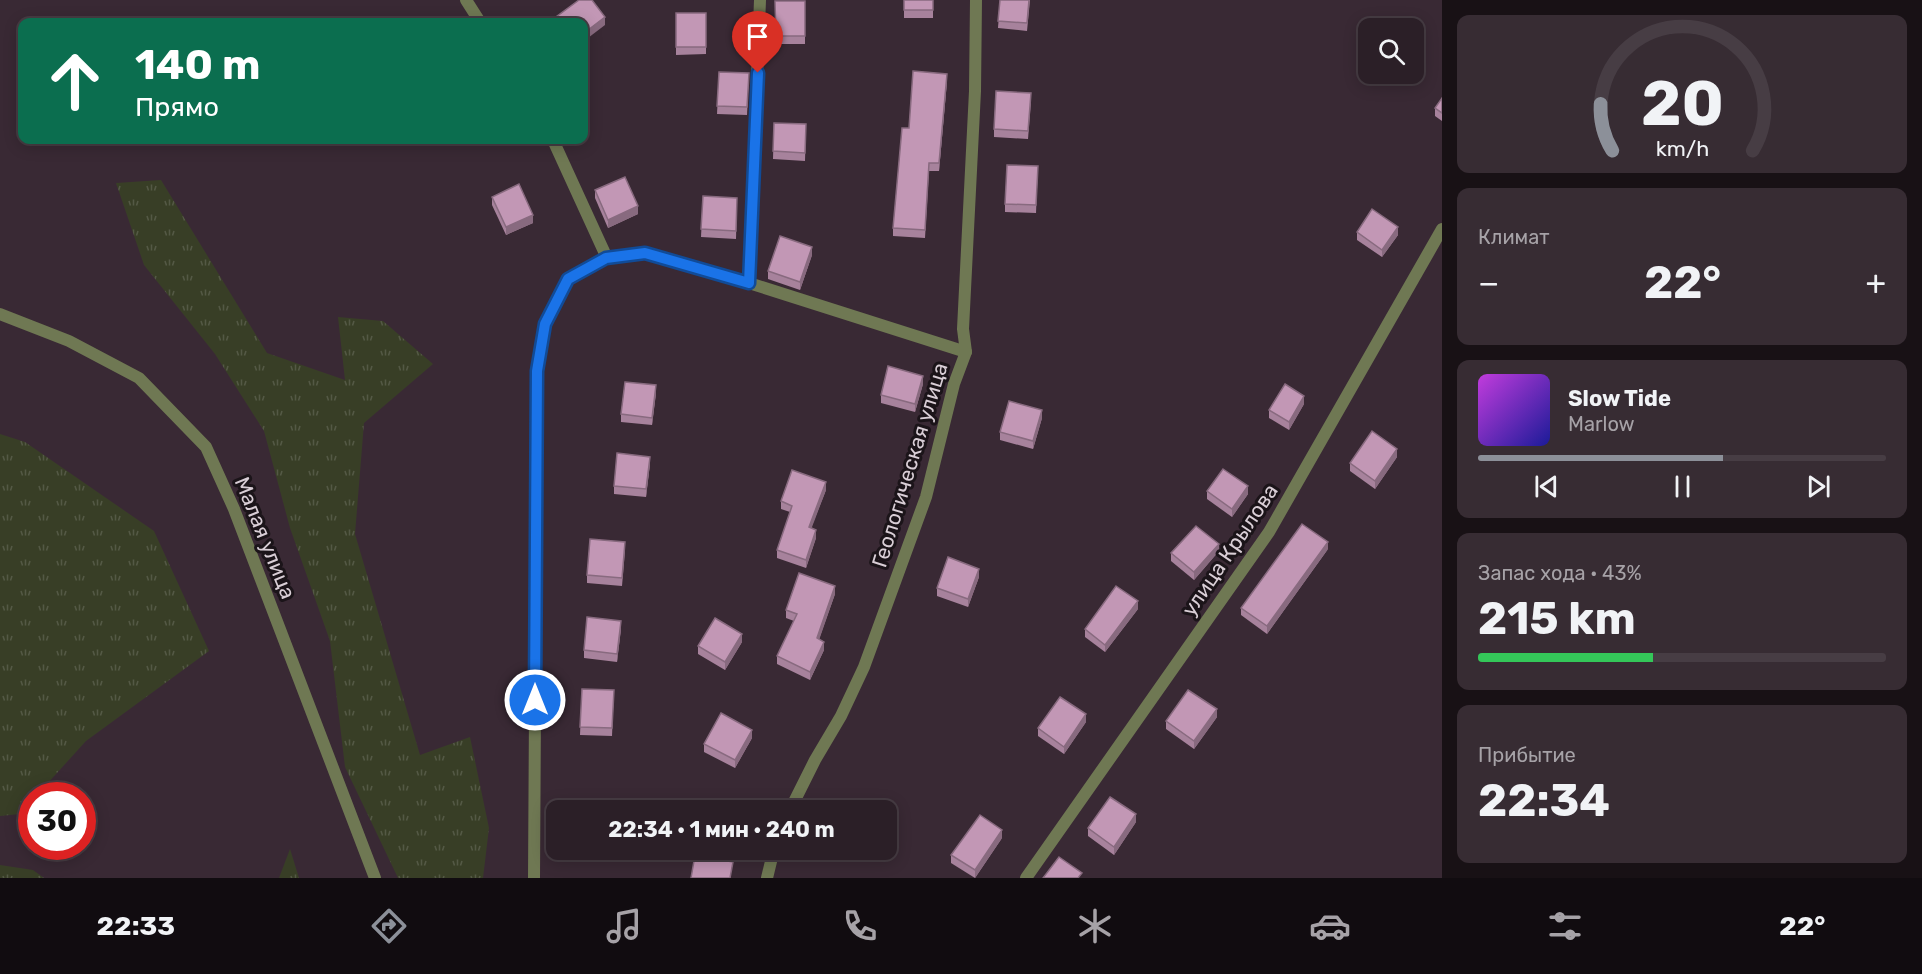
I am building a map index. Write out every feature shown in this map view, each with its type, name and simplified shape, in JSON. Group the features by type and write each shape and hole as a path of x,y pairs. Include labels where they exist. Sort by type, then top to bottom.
{"street":[{"path":"466,0 477,18"},
{"path":"749,283 760,0"},
{"name":"Геологическая улица","path":"795,800 841,716 864,667 926,497 954,384 966,352 963,329 975,91 976,0"},
{"path":"555,144 606,258"},
{"name":"улица Крылова","path":"1026,878 1269,532 1442,229"},
{"path":"534,878 537,371 545,324 568,279 606,258 645,253 749,283 966,352"},
{"name":"Малая улица","path":"0,314 69,341 139,378 207,447 234,509 375,878"},
{"path":"767,878 771,860"}],"green space":[{"path":"161,180 267,353 345,380 338,317 383,321 433,364 364,423 355,534 420,755 470,737 489,828 483,878 398,878 345,767 330,641 290,528 264,431 215,354 144,265 116,183"},
{"path":"0,434 25,442 154,531 209,651 86,741 49,782 18,782 18,814 0,816"},
{"path":"290,849 299,878 279,878"},
{"path":"0,865 33,870 44,878 0,878"}],"building":[{"path":"579,0 592,0 605,17 588,30 588,18 556,17"},
{"path":"904,0 933,0 933,10 904,10"},
{"path":"1000,0 1029,0 1027,23 998,21"},
{"path":"775,1 805,1 805,36 776,36"},
{"path":"676,13 706,13 706,47 676,47"},
{"path":"913,71 947,74 939,163 929,163 925,230 893,228 902,128 909,128"},
{"path":"719,72 749,73 747,107 717,106"},
{"path":"996,91 1031,93 1028,131 994,129"},
{"path":"1442,98 1442,113 1435,108"},
{"path":"774,123 806,124 805,153 773,151"},
{"path":"1007,165 1038,166 1036,205 1005,204"},
{"path":"625,177 638,206 608,220 595,190"},
{"path":"519,184 533,215 506,227 492,197"},
{"path":"703,196 737,198 736,231 701,229"},
{"path":"1372,209 1398,227 1382,250 1357,232"},
{"path":"780,236 812,247 800,282 768,271"},
{"path":"888,366 923,376 915,404 881,395"},
{"path":"625,382 656,385 652,418 621,414"},
{"path":"1285,384 1304,396 1289,422 1269,410"},
{"path":"1009,401 1042,410 1033,441 1000,432"},
{"path":"1372,431 1397,449 1375,481 1350,463"},
{"path":"617,453 650,457 646,489 614,486"},
{"path":"1223,469 1248,486 1232,509 1207,491"},
{"path":"792,470 826,482 809,527 816,530 806,560 777,550 792,506 781,501"},
{"path":"1302,524 1328,542 1267,626 1241,608"},
{"path":"1196,526 1219,544 1194,572 1171,553"},
{"path":"590,539 625,542 622,578 587,575"},
{"path":"948,557 979,569 968,599 937,588"},
{"path":"799,573 835,586 817,638 824,642 810,672 777,656 797,614 786,610"},
{"path":"1116,586 1138,601 1105,645 1085,629"},
{"path":"587,617 621,621 617,654 584,650"},
{"path":"715,618 742,634 725,662 698,646"},
{"path":"582,689 614,690 612,728 580,727"},
{"path":"1188,690 1217,709 1194,741 1166,721"},
{"path":"1060,697 1086,714 1064,747 1038,728"},
{"path":"721,713 752,730 735,760 704,744"},
{"path":"1110,797 1136,814 1114,847 1088,828"},
{"path":"980,815 1002,830 975,870 951,855"},
{"path":"1059,857 1082,873 1078,878 1043,878"},
{"path":"694,860 733,862 730,878 691,878"}],"route":[{"path":"535,700 537,371 545,324 568,279 606,258 645,253 749,283 758,73"}]}
